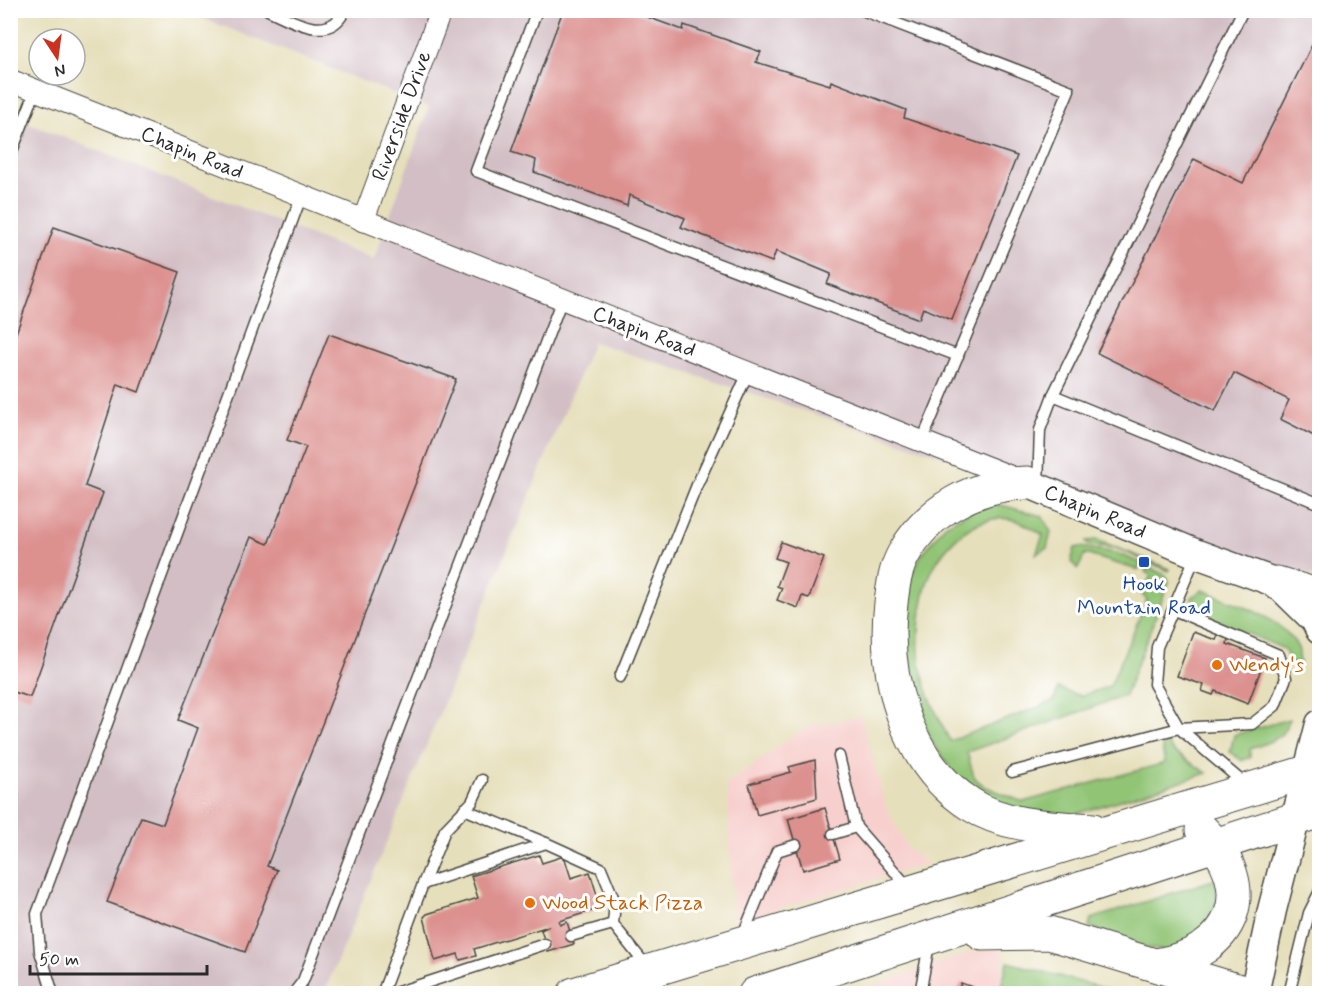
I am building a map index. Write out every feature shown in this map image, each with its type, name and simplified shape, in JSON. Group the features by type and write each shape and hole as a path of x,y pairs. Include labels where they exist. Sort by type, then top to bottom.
{"highway":[{"path":"1033,485 1006,483 974,492 934,518 903,555 894,581 889,618 894,682 915,743 943,783 968,803 1009,820 1109,831"},
{"path":"1277,583 1320,596"},
{"path":"574,993 1314,770"},
{"path":"1156,965 1173,963 1203,950 1215,941 1225,928 1232,913 1234,897 1231,870 1218,846 1182,810"},
{"path":"770,992 1307,815"},
{"path":"930,939 1017,932 1049,933 1252,993"}],"main road":[{"name":"Chapin Road","path":"1033,485 1197,554 1277,583"},
{"path":"1277,583 1315,620 1320,630"},
{"path":"1252,993 1307,815 1320,724"}],"street":[{"name":"Riverside Drive","path":"363,221 441,10"},
{"name":"Chapin Road","path":"10,80 1033,485"}],"lane":[{"path":"268,10 315,30 336,24 345,10"},
{"path":"537,10 476,171 958,356"},
{"path":"862,10 1069,90 922,441"},
{"path":"1033,485 1039,438 1053,395 1243,10"},
{"path":"10,156 36,90"},
{"path":"53,993 40,951 37,914 302,197"},
{"path":"293,993 303,981 562,299"},
{"path":"620,677 697,485 748,373"},
{"path":"1053,395 1320,504"},
{"path":"1197,554 1157,647 1154,684 1179,728 1251,789"},
{"path":"1012,772 1179,728 1252,724 1275,706 1286,678 1278,655 1174,610"},
{"path":"839,756 856,827 911,891"},
{"path":"382,993 445,830 472,802 482,780"},
{"path":"464,809 601,868 615,902 614,924 650,970"},
{"path":"833,834 856,827"},
{"path":"423,884 546,843"},
{"path":"740,942 777,850 796,845"},
{"path":"1289,993 1310,913 1320,891"},
{"path":"571,936 614,924"},
{"path":"920,993 930,939"},
{"path":"392,993 545,944"}],"shaded area":[{"path":"184,11 1319,11 1319,578 593,342 324,993 11,993 10,116 374,260 429,107"},
{"path":"861,716 886,807 906,847 927,864 734,922 727,784 805,728"},
{"path":"1003,948 1002,993 847,994 972,952"}],"green space":[{"path":"1001,505 1042,516 1051,532 1047,548 1036,554 1043,535 1021,522 998,518 983,522 969,529 944,551 928,579 924,594 919,632 921,666 930,699 950,741 1054,701 1058,688 1081,696 1110,686 1147,600 1139,591 1140,585 1145,588 1151,575 1145,572 1149,567 1167,576 1169,582 1125,696 967,752 974,777 984,786 1023,802 1165,763 1161,742 1166,741 1173,751 1207,773 1066,817 1003,807 958,779 932,742 913,699 900,635 911,576 920,557 945,525 981,506"},
{"path":"1097,540 1170,569 1169,571 1116,548 1088,545 1086,541"},
{"path":"1075,548 1116,553 1141,563 1138,570 1085,554 1078,569 1071,562"},
{"path":"1202,590 1254,611 1280,627 1298,648 1300,664 1291,664 1284,649 1195,611 1192,606 1192,597"},
{"path":"1289,719 1287,726 1279,736 1250,749 1250,758 1241,760 1230,752 1234,735"},
{"path":"1216,879 1215,906 1210,921 1199,933 1171,949 1146,948 1089,927 1091,919"},
{"path":"1008,962 1120,993 999,993"}],"building":[{"path":"563,10 628,10 683,30 684,25 761,52 756,62 830,85 831,81 906,110 904,118 1017,156 952,320 923,308 919,319 827,284 831,274 776,251 772,262 681,227 685,218 629,195 627,206 534,172 536,160 511,152"},
{"path":"1320,29 1320,439 1280,419 1289,400 1234,373 1215,411 1097,353 1194,159 1243,183"},
{"path":"54,227 180,272 139,392 118,384 85,486 103,493 30,697 10,691 10,350"},
{"path":"329,334 456,379 267,866 277,870 245,952 107,902 141,817 163,824 198,728 178,720 251,537 268,544 306,447 287,440"},
{"path":"781,542 824,558 809,598 802,596 798,608 777,600 782,588 777,586 786,562 775,558"},
{"path":"1193,632 1216,640 1218,635 1228,639 1227,644 1265,658 1248,704 1215,691 1213,695 1202,691 1204,685 1177,676"},
{"path":"815,760 817,798 757,815 749,784 791,772 789,767"},
{"path":"825,808 840,859 803,870 788,819"},
{"name":"Wood Stack Pizza","path":"539,855 542,863 561,857 565,859 571,878 590,872 601,908 559,921 560,925 567,922 574,944 548,952 541,930 549,926 474,949 476,956 460,960 458,954 435,961 424,917 427,914 478,898 471,876"},
{"path":"961,983 989,993 989,994 957,994"}],"place":[{"name":"Hook Mountain Road","path":"1144,562"},
{"name":"Wendy's","path":"1217,665"},
{"name":"Wood Stack Pizza","path":"530,903"}]}
